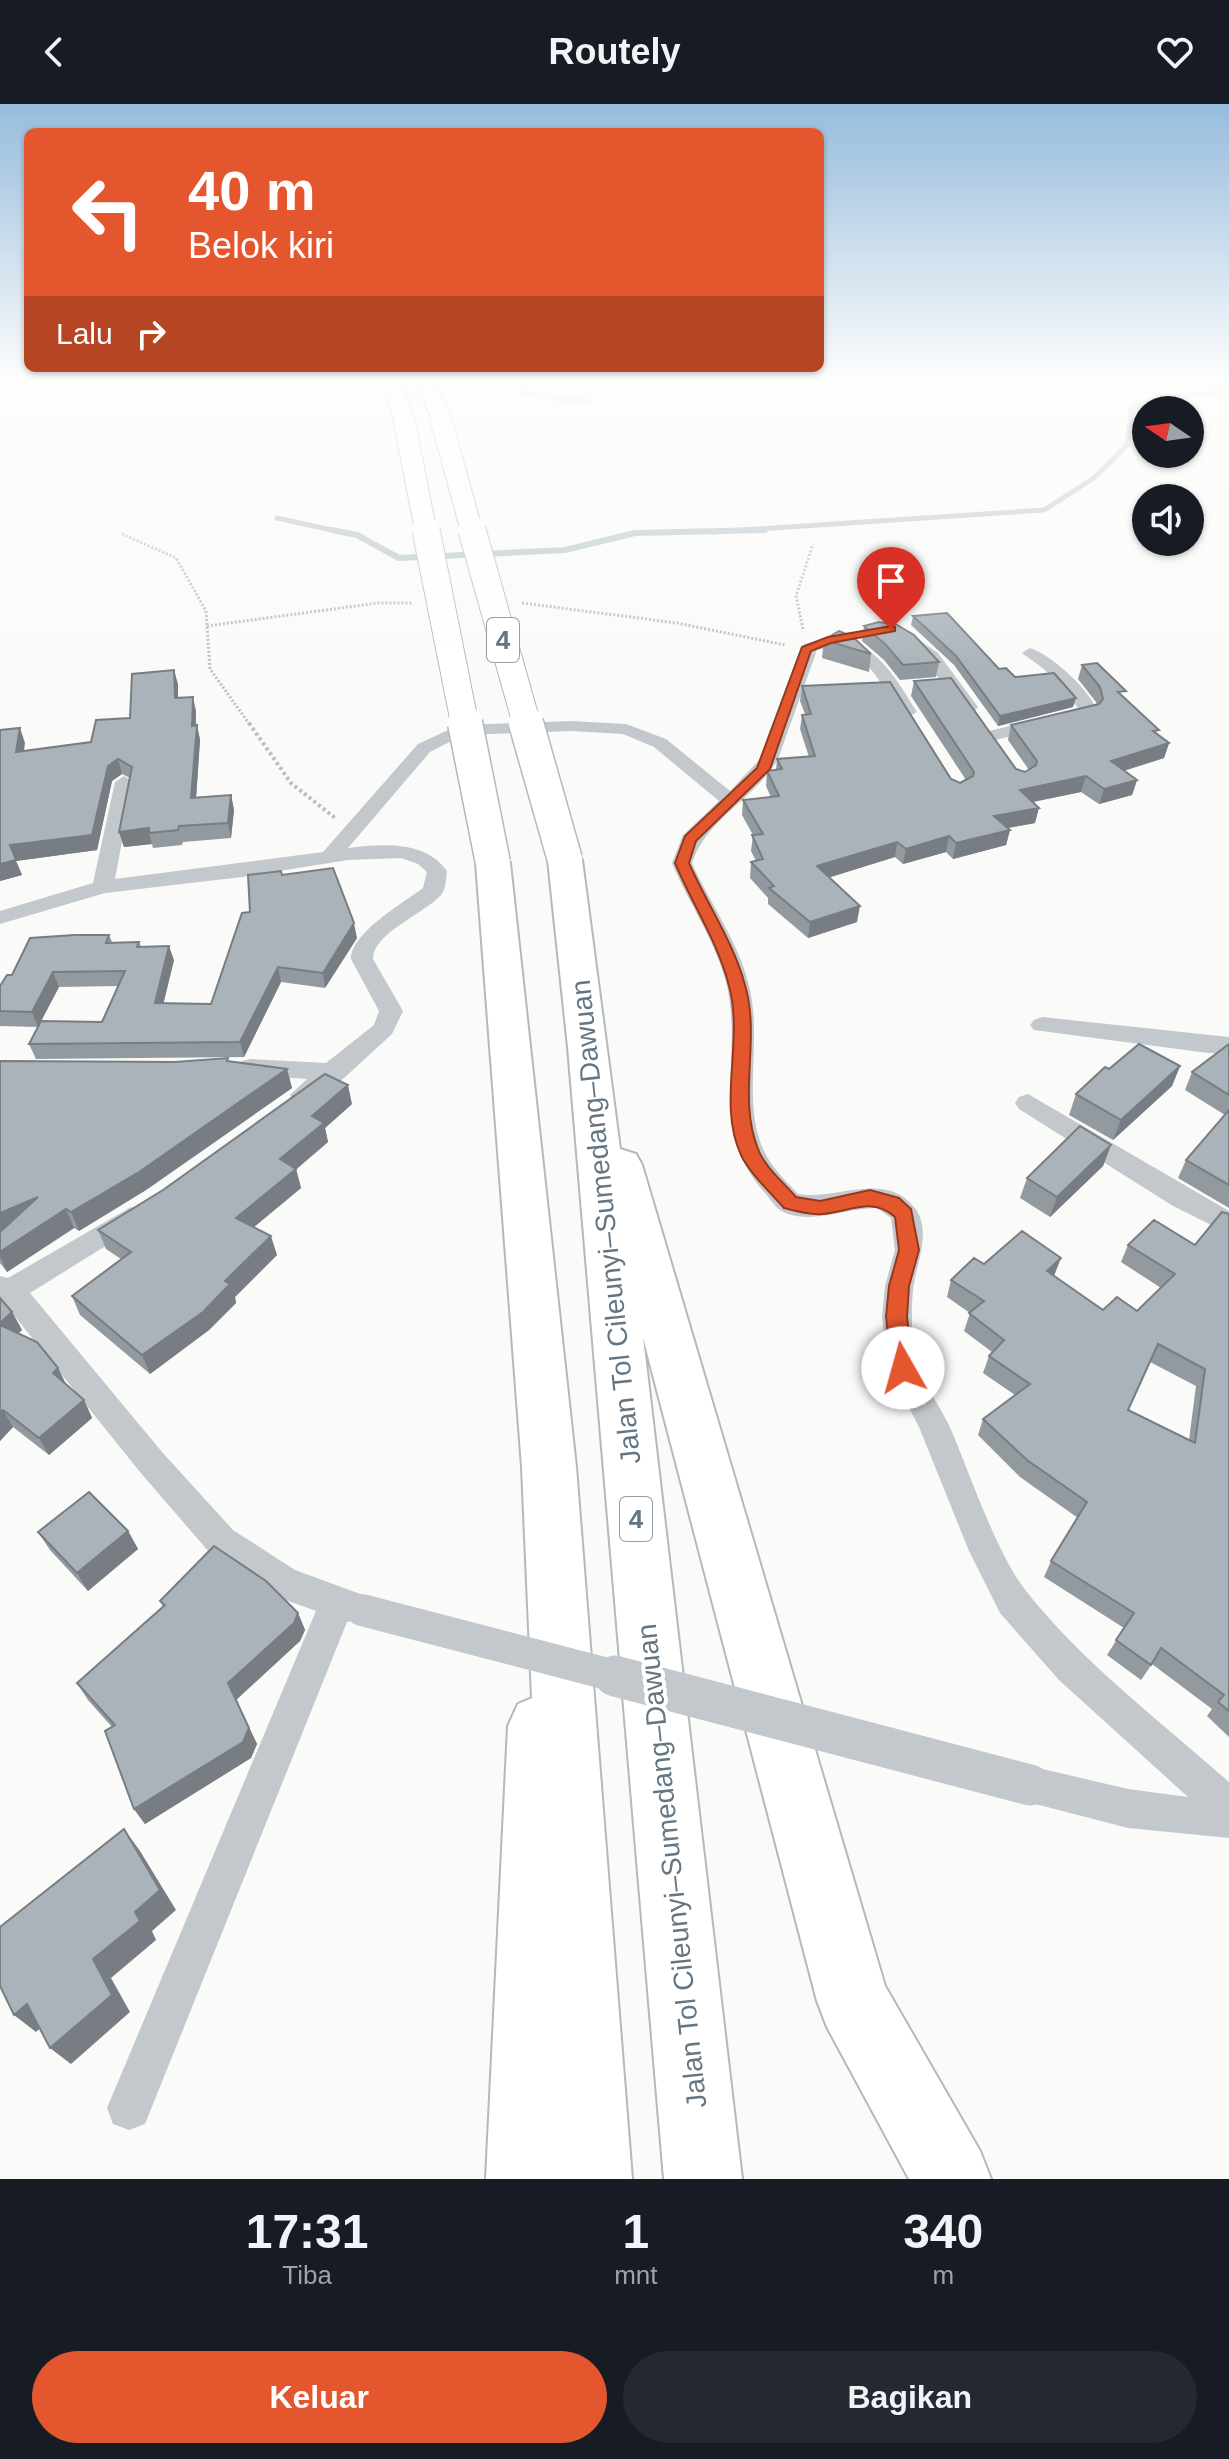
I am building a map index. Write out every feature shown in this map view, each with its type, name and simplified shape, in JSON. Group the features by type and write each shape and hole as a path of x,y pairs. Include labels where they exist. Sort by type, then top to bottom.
{"highway":[{"name":"4","path":"415,475 493,863 549,1467 593,2179"},
{"name":"Jalan Tol Cileunyi–Sumedang–Dawuan","path":"456,475 565,860 588,1047 703,2179"},
{"path":"588,1047 853,2001 952,2179"},
{"path":"525,2179 549,1467"}],"street":[{"path":"900,630 932,657 945,684 995,741 1088,712 1087,706 1054,669 1030,653"},
{"path":"868,633 806,649 769,759 763,769 690,839 682,863 720,936 737,985 743,1012 740,1117 750,1154 790,1203 820,1208 870,1197 892,1203 904,1214 909,1250 899,1286 897,1317 903,1368 933,1424 986,1551 1012,1601 1072,1667 1229,1808"},
{"path":"837,640 858,647 901,688 917,727"},
{"path":"329,857 424,748 459,730 572,726 626,729 660,743 676,759 731,800"},
{"path":"103,887 124,782"},
{"path":"0,918 103,887 329,857 398,852 420,856 431,862 437,871 433,891 422,903 373,936 362,951 362,959 391,1011 384,1029 335,1072 284,1110"},
{"path":"1042,1025 1229,1045"},
{"path":"224,1066 335,1072"},
{"path":"1028,1103 1229,1224"},
{"path":"146,1208 5,1288 221,1541 284,1583 350,1607 1117,1809 1193,1818 1229,1818"},
{"path":"129,2108 350,1607"}],"path":[{"path":"122,534 176,558 206,611 210,669 291,783 351,832"},
{"path":"806,649 796,596 813,544"}],"building":[{"path":"947,613 999,669 1006,668 1015,677 1054,673 1076,698 1000,716 956,656 913,616"},
{"path":"879,622 897,625 914,635 939,662 903,665 864,626"},
{"path":"839,631 853,637 871,654 824,640"},
{"path":"1097,663 1126,691 1118,692 1159,730 1153,731 1169,743 1111,761 1137,780 1104,789 1086,776 1020,790 1039,808 994,816 1010,830 956,843 949,836 906,849 897,842 817,866 860,906 810,922 769,888 774,886 751,862 763,859 752,835 763,834 743,800 779,796 767,771 782,769 777,759 815,756 802,715 811,714 802,686 890,682 951,779 960,783 973,776 974,772 914,681 951,678 1016,769 1025,772 1037,761 1011,725 1099,704 1103,699 1100,687 1082,665"},
{"path":"174,670 175,698 193,697 192,726 197,725 191,798 231,795 228,823 179,826 178,830 149,833 149,828 119,832 132,767 118,759 108,766 92,835 10,845 16,860 0,864 0,730 20,728 16,752 91,742 96,720 130,718 132,674"},
{"path":"333,868 354,923 323,973 278,967 240,1042 29,1044 41,1021 102,1022 125,971 53,972 32,1012 0,1011 0,986 7,975 12,975 30,938 75,935 109,935 106,943 139,942 137,947 169,946 155,1003 211,1004 242,913 250,912 248,875 281,871 282,875"},
{"path":"1139,1044 1180,1066 1121,1120 1076,1094 1105,1067 1109,1069"},
{"path":"1229,1044 1229,1095 1192,1072"},
{"path":"228,1058 227,1061 287,1069 139,1172 71,1212 66,1209 0,1252 0,1232 38,1197 0,1213 0,1061 175,1062"},
{"path":"325,1074 348,1085 312,1116 324,1123 280,1159 296,1169 236,1218 271,1236 225,1281 230,1284 203,1312 142,1355 72,1296 131,1252 98,1230 163,1190"},
{"path":"1229,1110 1229,1185 1186,1160"},
{"path":"1080,1126 1111,1145 1057,1197 1027,1178"},
{"path":"1222,1212 1229,1214 1229,1711 1218,1702 1224,1695 1161,1648 1151,1665 1116,1640 1134,1613 1051,1561 1087,1502 1027,1460 983,1419 1030,1384 989,1356 1004,1340 969,1313 984,1301 951,1280 974,1258 984,1264 1022,1231 1061,1258 1047,1271 1103,1310 1117,1297 1137,1311 1175,1274 1128,1245 1154,1220 1195,1245","holes":["1158,1344 1205,1369 1195,1443 1128,1410"]},
{"path":"0,1298 12,1312 0,1323"},
{"path":"0,1325 37,1342 58,1368 53,1373 84,1400 39,1438 3,1410 0,1412"},
{"path":"89,1492 128,1531 77,1573 38,1532"},
{"path":"214,1546 266,1581 298,1613 294,1623 228,1683 249,1728 243,1742 134,1809 105,1731 115,1725 77,1683 165,1605 160,1601"},
{"path":"124,1829 160,1890 135,1912 140,1921 93,1959 112,1995 50,2048 27,2004 14,2015 0,1986 0,1927"}],"waterway":[{"path":"730,531 1044,510 1097,475"},
{"path":"277,518 341,532"},
{"path":"332,530 357,535 399,558 565,550 635,533 730,531"},
{"path":"730,531 765,530"},
{"path":"712,532 730,531"}],"route":[{"path":"891,629 828,640 806,649 769,759 725,808 690,839 682,863 720,936 737,985 743,1012 740,1117 750,1154 790,1203 820,1208 856,1197 870,1197 892,1203 904,1214 909,1250 899,1286 897,1317 903,1368"}]}
